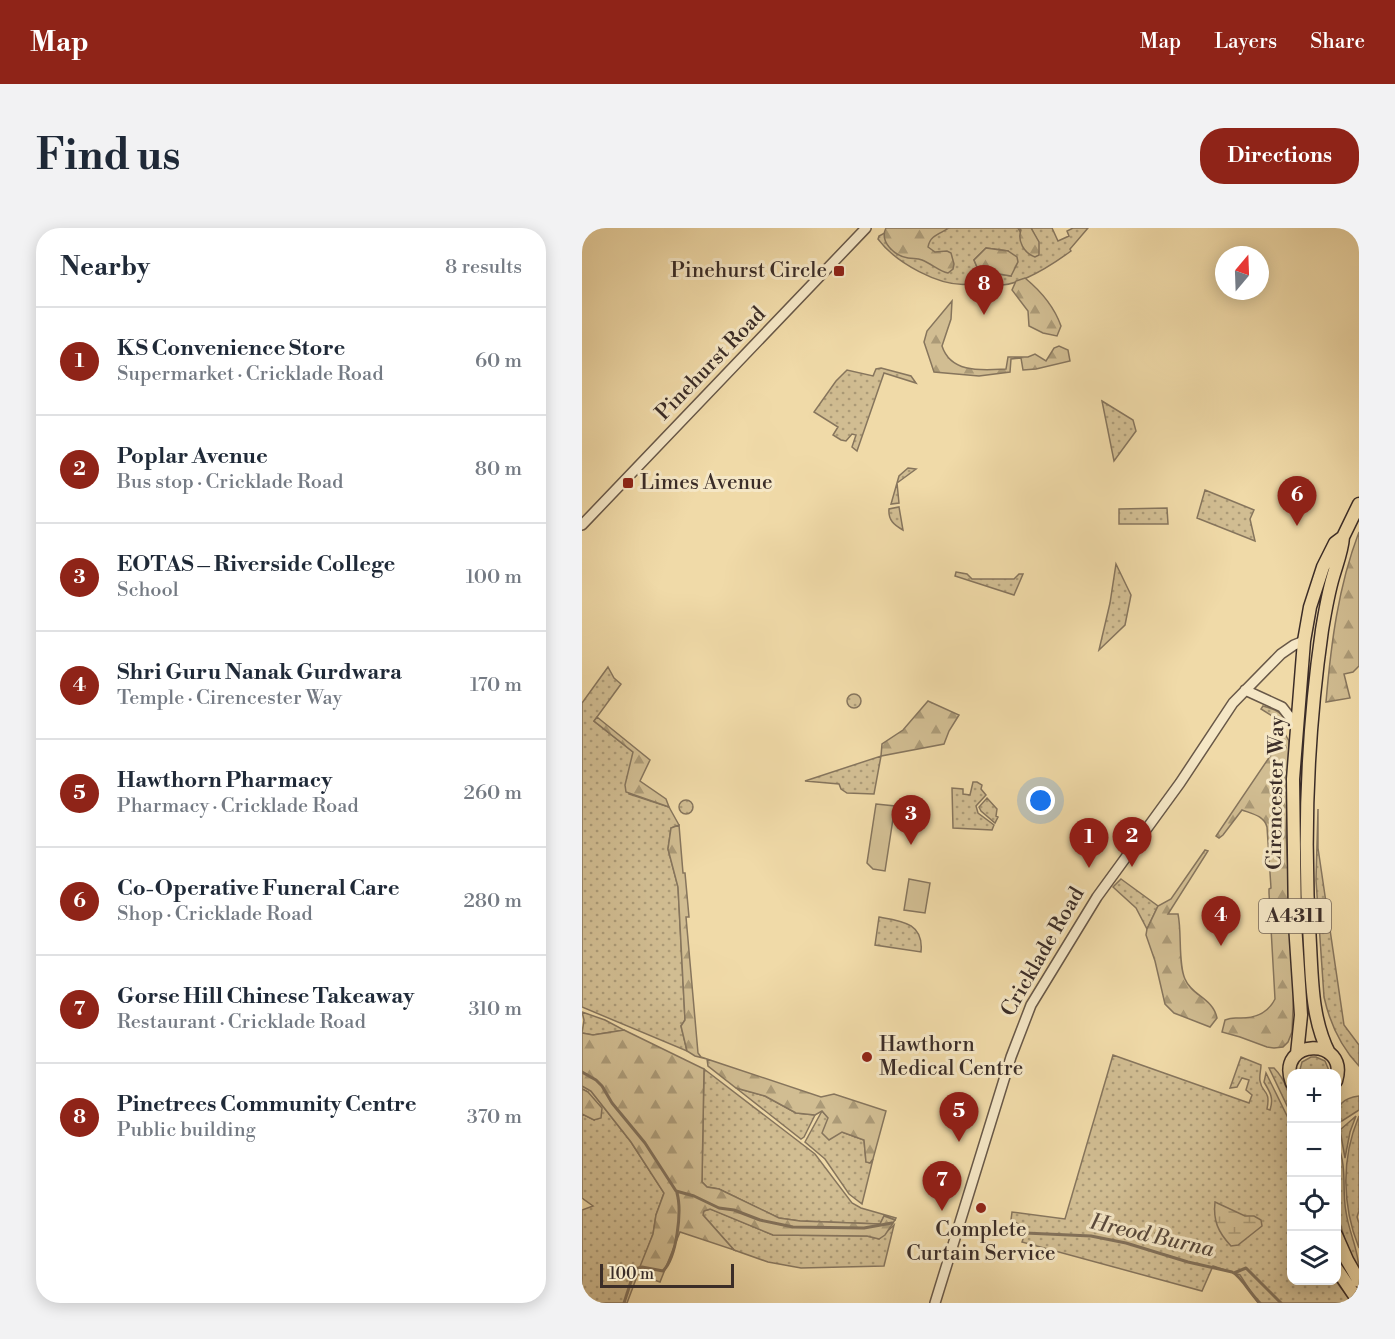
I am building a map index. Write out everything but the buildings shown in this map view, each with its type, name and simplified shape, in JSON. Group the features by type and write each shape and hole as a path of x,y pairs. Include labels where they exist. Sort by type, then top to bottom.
{"main road":[{"name":"A4311","path":"1304,641 1323,567 1335,543 1343,537 1359,504"},
{"name":"Cirencester Way","path":"1329,1053 1320,1033 1316,1009 1306,891 1308,779 1325,613 1343,537"},
{"name":"Cirencester Way","path":"1297,1054 1301,1016 1294,867 1293,779 1304,641"},
{"path":"1297,1054 1316,1047 1329,1053"},
{"name":"A4311","path":"1329,1053 1338,1069"},
{"name":"A4311","path":"1289,1069 1297,1054"},
{"path":"1341,1246 1359,1281"},
{"path":"1341,1275 1359,1302"}],"street":[{"name":"Pinehurst Road","path":"582,525 866,228"},
{"name":"Cricklade Road","path":"935,1303 1027,1012 1097,897 1180,783 1235,700 1288,649 1304,641"},
{"path":"1245,690 1282,708 1296,725"}],"green space":[{"path":"886,228 949,228 933,237 928,247 935,252 951,253 953,269 948,273 922,260 903,257 893,251 886,243 884,233"},
{"path":"894,228 1018,228 1021,233 1034,234 1031,228 1052,228 1058,241 1069,236 1067,231 1073,228 1088,228 1070,249 1071,251 1053,264 1026,278 1000,285 990,282 983,274 977,274 970,284 945,282 932,278 895,256 878,239 879,236","holes":["986,248 1008,251 1011,276 977,267 974,260"]},
{"path":"1018,228 1031,228 1039,242 1039,255 1035,257 1025,250 1020,238 1021,230"},
{"path":"986,248 1008,251 1017,257 1018,262 1011,276 977,267 974,260"},
{"path":"1025,278 1042,294 1055,312 1061,326 1057,336 1043,333 1029,326 1028,311 1012,290 1016,281"},
{"path":"952,301 951,319 942,346 946,355 960,366 978,370 1006,369 1008,357 1028,357 1035,354 1046,361 1054,348 1059,346 1068,350 1070,361 1023,370 1021,358 1011,359 1010,372 979,376 934,372 924,342 927,331"},
{"path":"881,368 911,376 916,383 884,373 857,451 852,447 856,435 852,434 846,441 841,440 833,435 838,427 814,412 836,381 847,370 873,376 876,369"},
{"path":"1102,401 1133,420 1136,431 1114,461"},
{"path":"908,468 916,469 897,483 899,476"},
{"path":"897,483 899,503 891,504"},
{"path":"1205,490 1254,510 1250,519 1255,541 1197,518"},
{"path":"899,507 903,530 894,524 890,516 889,509"},
{"path":"1167,508 1168,524 1119,524 1119,509"},
{"path":"1359,532 1359,666 1353,672 1344,674 1350,698 1326,702 1336,616"},
{"path":"1116,564 1131,595 1125,625 1099,650 1110,603"},
{"path":"956,572 967,574 972,579 1014,579 1019,574 1023,574 1014,595 955,576"},
{"path":"608,667 614,678 621,684 594,721 633,752 629,794 669,807 679,825 671,828 668,849 678,887 685,1020 681,1026 687,1051 582,1007 582,703"},
{"path":"854,694 859,696 861,701 859,706 854,708 849,706 847,701 849,696"},
{"path":"928,701 959,715 944,744 881,756 882,744 903,730"},
{"path":"1263,706 1282,715 1287,725 1261,709"},
{"path":"597,717 650,760 640,781 666,799 669,807 626,792 625,785 633,752 594,721"},
{"path":"1285,734 1289,741 1286,833 1294,986 1292,1032 1283,1047 1274,1048 1222,1032 1225,1020 1257,1016 1269,1008 1275,999 1266,823 1254,814 1242,810 1223,835 1219,838 1216,836"},
{"path":"881,756 874,794 847,793 841,789 839,784 805,781"},
{"path":"973,782 982,785 981,789 986,795 976,806 978,813 994,825 992,830 953,828 952,788 963,789 963,794 970,795"},
{"path":"987,798 997,809 996,816 998,817 995,823 979,807"},
{"path":"686,800 691,802 693,807 691,812 686,814 681,812 679,807 681,802"},
{"path":"876,804 895,806 885,871 873,869 867,863"},
{"path":"1318,809 1318,848 1344,1025 1359,1045 1359,1066 1346,1051 1337,1034 1324,997 1316,880"},
{"path":"679,825 689,917 686,917 698,1053 707,1059 695,1056 687,1051 681,1026 685,1020 678,887 668,849 671,828"},
{"path":"1205,850 1208,851 1168,914 1178,914 1185,979 1188,985 1215,1011 1217,1018 1210,1027 1174,1013 1165,1004 1146,935 1158,906 1171,899"},
{"path":"909,879 930,883 925,913 904,910"},
{"path":"1121,879 1158,906 1147,929 1136,908 1113,887"},
{"path":"879,917 903,922 915,929 921,942 921,952 875,945"},
{"path":"582,1012 624,1030 593,1035 582,1033 584,1020"},
{"path":"624,1030 704,1069 702,1182 707,1187 719,1189 779,1218 880,1224 884,1216 895,1220 885,1235 879,1239 867,1236 773,1235 710,1209 704,1211 703,1215 734,1250 680,1232 660,1282 637,1274 653,1234 656,1215 664,1193 631,1142 591,1091 582,1086 582,1033 593,1035"},
{"path":"1113,1055 1249,1103 1252,1095 1246,1090 1249,1080 1242,1078 1237,1087 1230,1088 1241,1057 1261,1065 1260,1081 1267,1095 1267,1109 1270,1110 1272,1102 1270,1092 1264,1082 1266,1073 1287,1116 1287,1285 1339,1285 1352,1303 1258,1303 1240,1275 1213,1266 1202,1291 1022,1242 1027,1228 1011,1220 1012,1212 1065,1219"},
{"path":"1316,1057 1325,1061 1328,1069 1300,1069 1302,1062"},
{"path":"707,1059 821,1097 834,1094 886,1111 873,1159 870,1163 866,1162 864,1140 842,1132 829,1140 822,1133 828,1118 822,1111 815,1115 796,1113 765,1096 736,1088 708,1066"},
{"path":"1269,1068 1274,1068 1278,1072 1284,1083 1287,1090 1287,1106"},
{"path":"704,1069 815,1154 852,1203 861,1208 896,1218 895,1220 884,1216 880,1224 779,1218 719,1189 707,1187 702,1182"},
{"path":"582,1086 591,1091 631,1142 664,1193 656,1215 653,1234 627,1303 582,1303 582,1210 593,1206 582,1198 582,1114 594,1120 588,1092 582,1089"},
{"path":"736,1088 765,1096 796,1113 815,1115 804,1137 801,1139"},
{"path":"582,1089 588,1092 602,1108 601,1118 594,1120 582,1114"},
{"path":"1359,1096 1359,1110 1341,1121 1341,1104 1349,1098"},
{"path":"822,1111 842,1132 864,1140 866,1162 870,1163 873,1159 862,1204 849,1194 825,1159 805,1142"},
{"path":"1356,1116 1345,1158 1341,1136 1341,1129"},
{"path":"1359,1116 1359,1211 1357,1217 1359,1248 1349,1216 1346,1182 1349,1148"},
{"path":"1341,1155 1346,1212 1359,1271 1347,1247 1341,1227"},
{"path":"1215,1202 1245,1216 1254,1216 1261,1220 1262,1226 1238,1245 1231,1246 1217,1226"},
{"path":"711,1209 773,1235 867,1236 879,1239 894,1225 884,1266 801,1268 768,1262 734,1250 703,1215 703,1211"}],"waterway":[{"name":"Hreod Burna","path":"582,1072 602,1086 612,1103 645,1143 676,1191 694,1196 719,1208 793,1227 864,1228 892,1223"},
{"path":"624,1303 635,1269 642,1267 663,1271 668,1264 677,1234 679,1211 677,1193"},
{"name":"Hreod Burna","path":"1025,1233 1091,1236 1126,1243 1188,1262 1232,1272 1239,1277 1260,1303"},
{"name":"Hreod Burna","path":"1234,1273 1246,1268 1281,1303"}],"place":[{"name":"Pinehurst Circle","path":"839,271"},
{"name":"Pinetrees Community Centre","path":"984,315"},
{"name":"Limes Avenue","path":"628,483"},
{"name":"Co-Operative Funeral Care","path":"1297,526"},
{"name":"EOTAS – Riverside College","path":"911,845"},
{"name":"Poplar Avenue","path":"1132,867"},
{"name":"KS Convenience Store","path":"1089,868"},
{"name":"Shri Guru Nanak Gurdwara","path":"1221,946"},
{"name":"Hawthorn Medical Centre","path":"867,1057"},
{"name":"Hawthorn Pharmacy","path":"959,1142"},
{"name":"Complete Curtain Service","path":"981,1208"},
{"name":"Gorse Hill Chinese Takeaway","path":"942,1211"}]}
